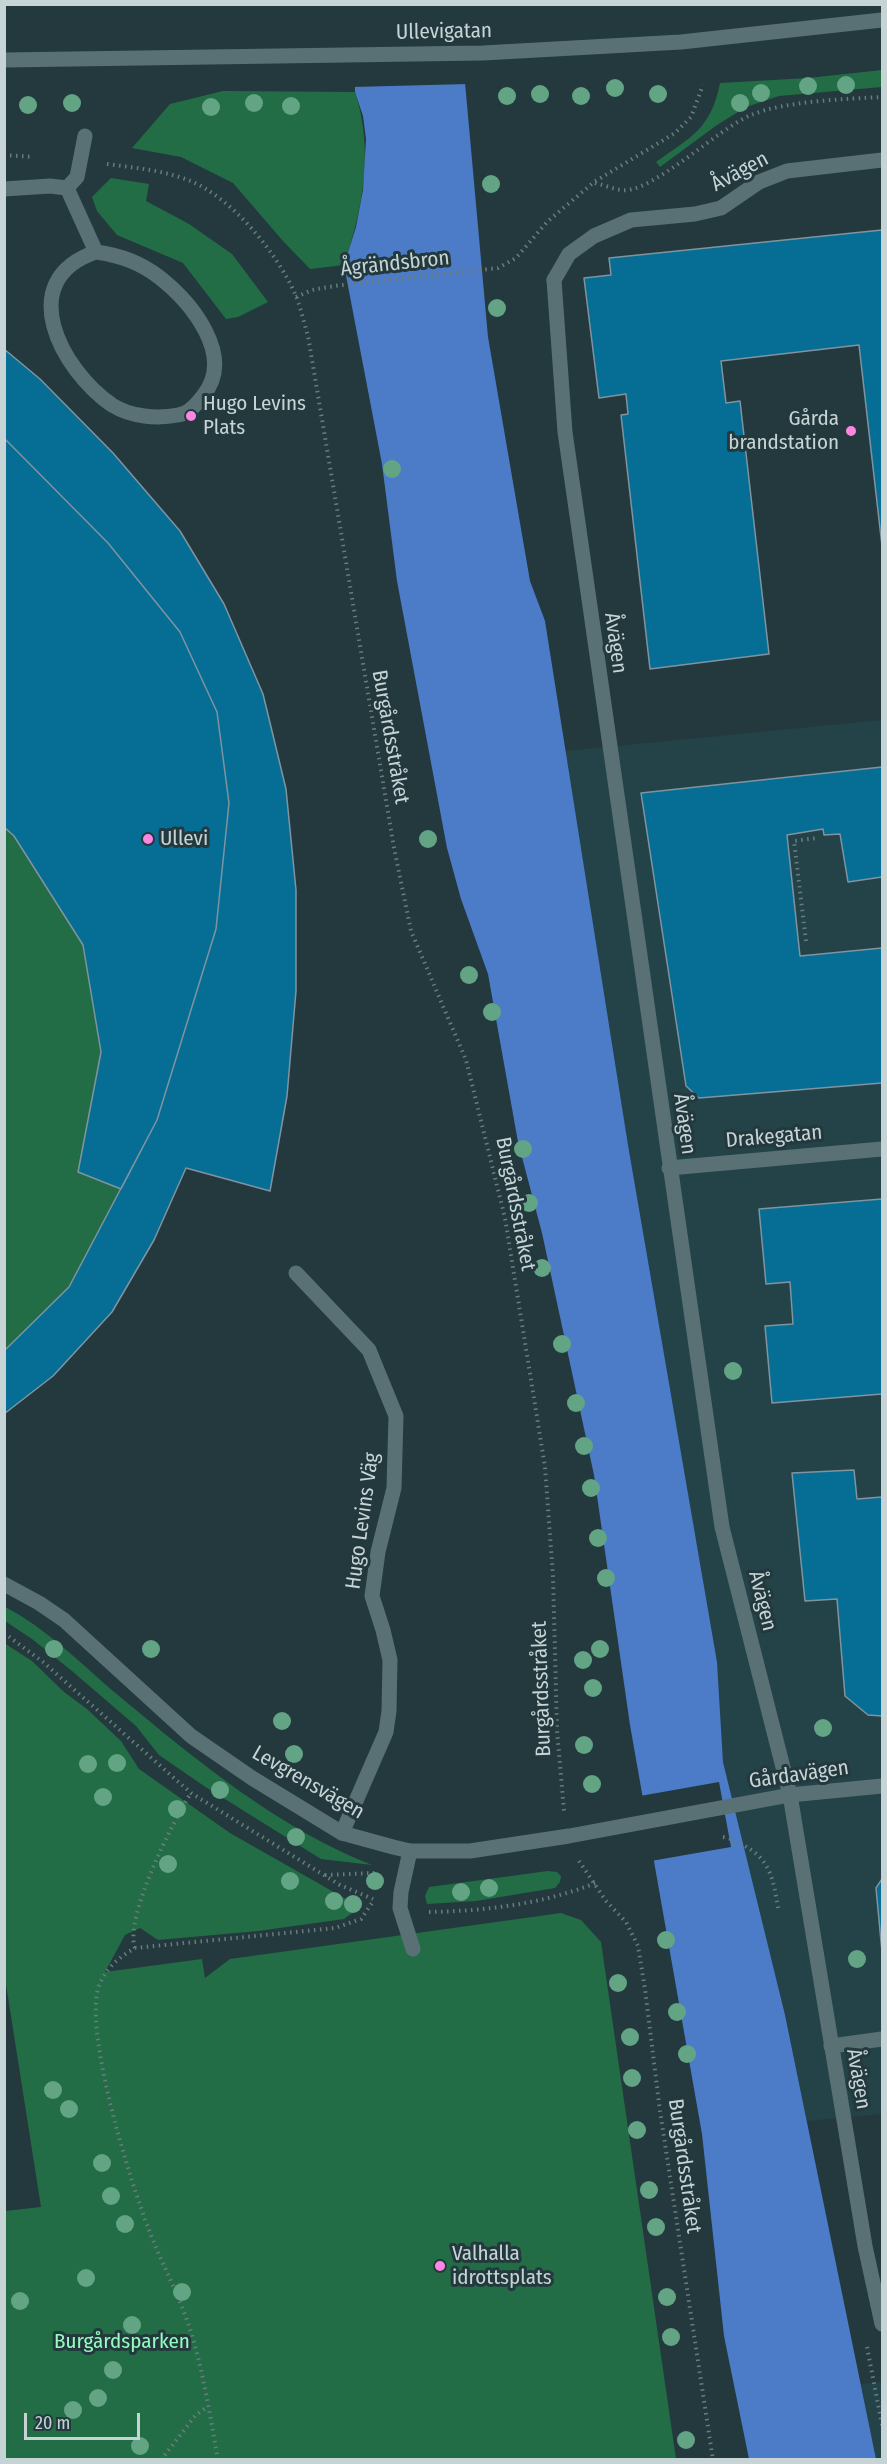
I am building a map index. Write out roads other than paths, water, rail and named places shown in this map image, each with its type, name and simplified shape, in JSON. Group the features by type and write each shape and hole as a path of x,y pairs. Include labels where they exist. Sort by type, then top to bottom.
{"street":[{"name":"Ullevigatan","path":"4,60 483,53 681,42 882,20"},
{"path":"67,188 77,177 84,136"},
{"name":"Åvägen","path":"882,160 787,171 759,182 721,208 695,214 631,220 594,236 569,254 554,280 565,432 722,1527 790,1795 865,2246 882,2324"},
{"path":"4,189 51,186 67,188"},
{"path":"67,188 96,252"},
{"path":"96,252 113,254 158,276 182,297 198,317 208,335 213,354 214,372 210,388 196,405 182,415 161,418 136,415 113,405 88,383 67,358 50,315 50,300 58,279 83,257 96,252"},
{"name":"Drakegatan","path":"669,1168 882,1149"},
{"name":"Hugo Levins Väg","path":"296,1273 369,1350 396,1416 394,1488 378,1552 372,1596 390,1660 389,1711 386,1732 342,1833"},
{"name":"Levgrensvägen","path":"4,1584 64,1620 191,1736 278,1795 342,1833 410,1851 470,1851 569,1836 721,1808"},
{"name":"Gårdavägen","path":"721,1808 790,1795 882,1786"},
{"path":"410,1851 400,1892 400,1908 412,1949"},
{"path":"831,2046 882,2039"}],"water":[{"path":"354,5 458,5 488,337 530,581 545,621 628,1145 717,1662 723,1762 785,2015 876,2459 749,2459 724,2336 702,2134 630,1725 594,1475 542,1233 518,1142 488,974 461,899 447,848 397,581 382,464 344,265 356,227 363,190 366,139 363,116 355,92"}],"place":[{"name":"Hugo Levins Plats","path":"191,416"},
{"name":"Gårda brandstation","path":"851,431"},
{"name":"Ullevi","path":"148,839"},
{"name":"Valhalla idrottsplats","path":"440,2266"}],"park label":[{"name":"Burgårdsparken","path":"122,2342"}]}
